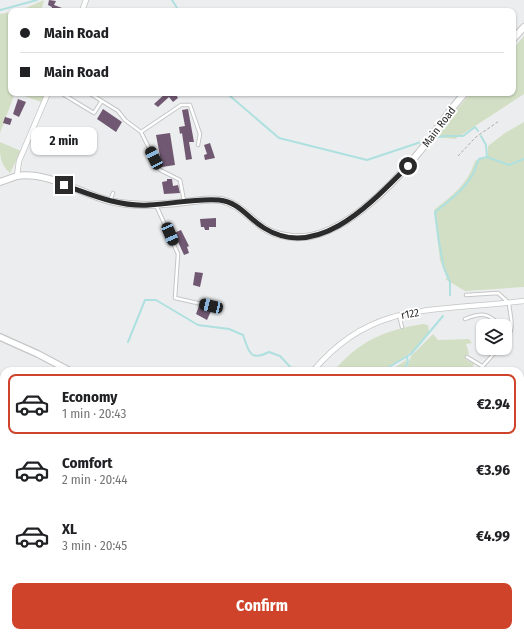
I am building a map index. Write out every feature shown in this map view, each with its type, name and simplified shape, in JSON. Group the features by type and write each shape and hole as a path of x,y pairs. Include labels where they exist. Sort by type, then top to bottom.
{"main road":[{"path":"516,36 524,27"},
{"name":"Main Road","path":"0,182 17,176 39,177 110,201 133,205 156,205 209,200 225,201 239,207 264,228 271,231 295,238 315,235 336,227 359,212 408,166 462,96"}],"street":[{"path":"17,176 19,161 47,96"},
{"name":"r122","path":"316,367 325,357 347,338 369,326 393,316 439,309 524,301"},
{"path":"0,337 62,367"}],"lane":[{"path":"66,96 94,113 101,102"},
{"path":"93,96 118,111 125,120 141,132 160,170 180,180 185,202"},
{"path":"141,132 181,105 190,105 200,134 198,146"},
{"path":"110,201 113,193"},
{"path":"156,205 178,254 175,298 211,306"},
{"path":"466,295 498,293 509,303 511,319"},
{"path":"465,319 481,314 489,315 493,319"},
{"path":"399,315 402,327"},
{"path":"468,356 482,366 492,355"}],"path":[{"path":"458,156 476,137 499,121"}],"green space":[{"path":"44,0 42,8 26,8"},
{"path":"8,13 8,96 14,96 0,133 0,14"},
{"path":"524,36 524,94 455,139 435,137 468,96 516,96 516,45"},
{"path":"24,96 44,96 41,102"},
{"path":"524,122 524,287 465,291 445,279 447,278 440,260 434,210 459,189 468,177 475,161 483,157 488,158 488,146 505,133"},
{"path":"0,142 21,151 10,173 4,166 1,159"},
{"path":"423,324 428,325 429,332 413,351 400,360 387,367 338,367 353,352 374,338"},
{"path":"433,334 438,340 469,339 472,343 466,344 469,353 465,359 474,364 473,367 407,367 411,356"},
{"path":"406,360 407,363 405,367 396,367"}],"building":[{"path":"49,0 56,1 54,5 62,8 52,8 48,5"},
{"path":"163,96 177,96 178,98 173,102 169,97 158,107 154,104"},
{"path":"18,99 26,102 19,117 13,114"},
{"path":"103,109 122,122 116,132 97,119"},
{"path":"188,109 194,142 189,142 192,159 186,160 182,133 180,134 179,127 185,126 182,110"},
{"path":"5,117 12,119 10,125 3,123"},
{"path":"170,133 175,165 162,167 156,135"},
{"path":"210,143 215,158 205,160 204,155 207,154 204,145"},
{"path":"167,179 172,179 173,186 178,185 180,193 164,194 162,182 167,181"},
{"path":"216,218 216,227 209,227 209,230 205,230 204,227 201,227 200,219"},
{"path":"181,230 189,246 187,247 189,253 184,255 174,233"},
{"path":"195,272 203,273 200,287 193,285"},
{"path":"199,306 211,311 207,320 196,314"}],"waterway":[{"path":"0,10 37,0"},
{"path":"172,0 177,8"},
{"path":"230,96 279,138 367,160 427,140"},
{"path":"433,138 463,136 475,127 478,131"},
{"path":"481,136 486,145 487,157"},
{"path":"450,295 450,282 444,268 435,212 465,185 474,172 479,159 487,157 509,165 524,159"},
{"path":"128,342 145,300 156,300 198,325 229,329 243,335 251,353 257,356 269,352 280,356 290,367"},
{"path":"389,367 411,354 443,316"},
{"path":"406,367 408,362 407,357"}],"route":[{"path":"64,185 110,201 133,205 220,200 239,207 264,228 295,238 324,232 348,220 369,203 408,166"}]}
